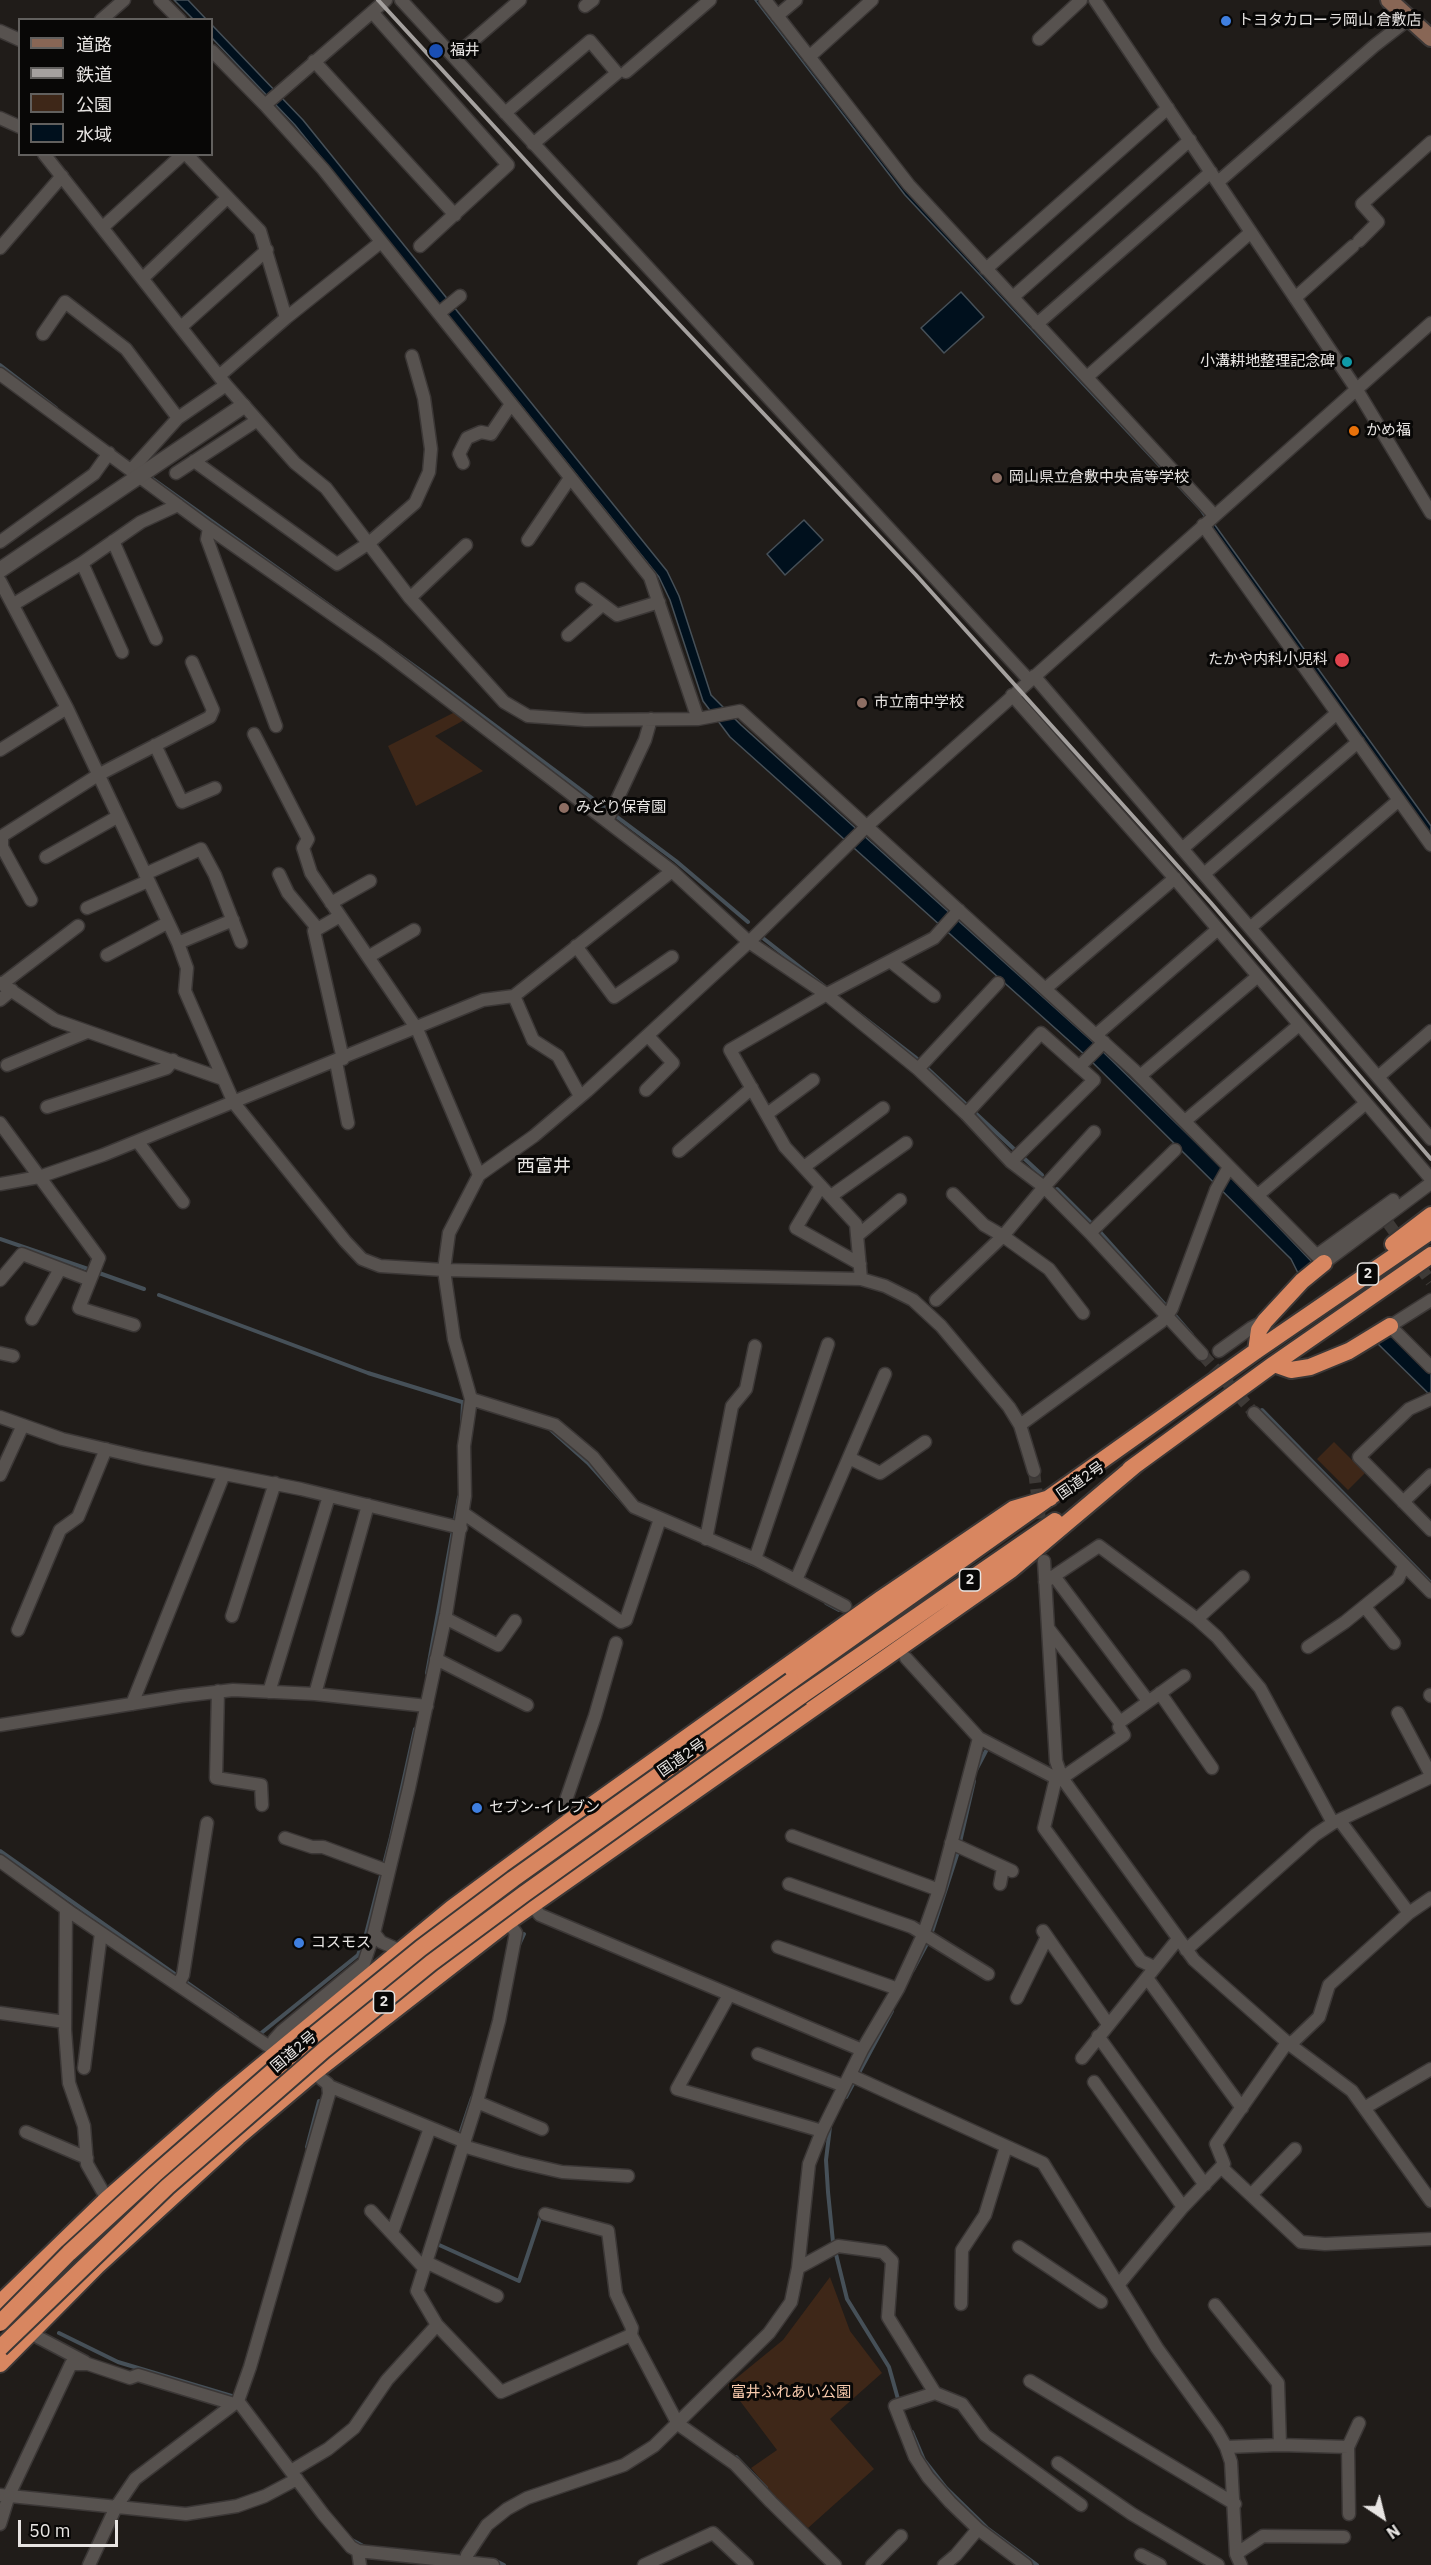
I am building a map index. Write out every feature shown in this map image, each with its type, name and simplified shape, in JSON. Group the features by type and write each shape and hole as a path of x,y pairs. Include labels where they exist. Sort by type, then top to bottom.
{"highway":[{"path":"1304,1317 1431,1215"},
{"name":"国道2号","path":"0,2322 69,2253 155,2174 314,2035 421,1948 513,1879 791,1681 1304,1317 1431,1231"},
{"name":"国道2号","path":"0,2348 167,2187 324,2050 431,1963 533,1887 801,1696 1138,1463 1274,1364 1431,1255"},
{"path":"1256,1351 1259,1330 1265,1321 1320,1259"},
{"path":"1408,1272 1431,1261"},
{"path":"1274,1364 1291,1370 1310,1367 1349,1351 1390,1326"},
{"path":"0,2364 97,2266 229,2145 315,2072 508,1922 1011,1570 1138,1463"},
{"path":"0,2303 107,2199 276,2052 399,1950 571,1820 882,1598 1013,1509 1050,1498"},
{"path":"524,1855 550,1892"}],"main road":[{"path":"1389,0 1431,38"}],"street":[{"path":"103,18 124,0"},
{"path":"160,0 178,18"},
{"path":"267,104 386,0"},
{"path":"401,0 1031,678 1204,874 1431,1139"},
{"path":"454,57 520,0"},
{"path":"626,72 710,0"},
{"path":"765,0 909,185 1087,378 1209,520 1337,713 1431,845"},
{"path":"777,16 796,0"},
{"path":"809,57 872,0"},
{"path":"1039,39 1081,0"},
{"path":"1095,0 1356,390 1431,513"},
{"path":"372,12 508,165 420,246"},
{"path":"1037,324 1410,18"},
{"path":"0,31 18,39"},
{"path":"505,113 590,41 617,73 533,144"},
{"path":"213,52 267,104 323,169 440,312 650,577 704,718"},
{"path":"314,61 455,215"},
{"path":"986,269 1168,108"},
{"path":"0,118 18,127"},
{"path":"1013,297 1190,140"},
{"path":"1295,298 1378,222 1362,204 1431,142"},
{"path":"46,156 243,406 295,463 326,488 410,598 504,702 528,716 585,720 704,718 740,711 957,913 1046,989 1140,1076 1227,1168 1258,1195 1320,1259"},
{"path":"103,227 183,156"},
{"path":"187,156 260,231 286,318"},
{"path":"0,248 62,176"},
{"path":"143,278 227,198"},
{"path":"1087,378 1251,232"},
{"path":"140,473 178,418 223,381 286,318 381,242"},
{"path":"181,327 267,250"},
{"path":"440,312 458,297"},
{"path":"43,334 65,302 126,349 178,418"},
{"path":"276,2052 274,2040 282,2031 364,1963 374,1933 383,1869 409,1788 445,1618 465,1496 464,1446 471,1399 454,1339 444,1270 449,1233 479,1175 534,1136 648,1036 749,942 864,828 1431,322"},
{"path":"194,461 337,564 369,543 416,503 429,472 431,449 424,398 412,356"},
{"path":"0,375 140,473 209,528 379,647 610,817 749,942 826,994 918,1069 1017,1156 1169,1312 1202,1354"},
{"path":"463,464 459,454 466,438 481,432 491,434 511,404"},
{"path":"0,570 140,473 243,406"},
{"path":"176,473 256,421"},
{"path":"0,542 94,474 109,453"},
{"path":"528,540 570,478"},
{"path":"14,604 82,563 141,522 178,505"},
{"path":"209,528 207,539 276,726"},
{"path":"113,541 156,639"},
{"path":"410,598 466,545"},
{"path":"82,563 122,652"},
{"path":"0,581 67,708 167,924 178,943 187,968 185,991 234,1103 345,1241 362,1258 381,1266 444,1270 861,1279 885,1286 913,1300 941,1326 1009,1407 1020,1425 1034,1471"},
{"path":"582,589 617,615 659,602"},
{"path":"568,635 602,605"},
{"path":"31,900 2,847 3,836 98,774 210,717 213,710 192,662"},
{"path":"1012,695 1175,878 1431,1181 1396,1208 1386,1221 1320,1259"},
{"path":"0,750 67,708"},
{"path":"1182,849 1337,713"},
{"path":"610,817 645,740 651,719"},
{"path":"254,734 308,839 303,848 311,873 417,1029 479,1175"},
{"path":"1204,874 1358,742"},
{"path":"154,745 182,801 215,788"},
{"path":"1250,928 1399,800"},
{"path":"46,857 117,817"},
{"path":"87,908 201,849 242,942"},
{"path":"0,1184 39,1177 138,1142 483,1000 513,996 672,871"},
{"path":"279,874 298,907 318,929"},
{"path":"1046,989 1175,878"},
{"path":"331,903 370,880"},
{"path":"861,1279 856,1224 786,1147 730,1050 826,994 934,938 957,913"},
{"path":"340,916 314,931 340,1060 348,1123"},
{"path":"178,943 233,920"},
{"path":"107,955 167,924"},
{"path":"0,1000 5,985 78,926"},
{"path":"1083,1063 1100,1041 1218,929"},
{"path":"368,957 414,930"},
{"path":"576,946 614,997 672,957"},
{"path":"891,961 934,996"},
{"path":"1140,1076 1258,976"},
{"path":"918,1069 998,983"},
{"path":"5,985 55,1020 224,1079"},
{"path":"513,996 532,1040 558,1056 579,1096"},
{"path":"1185,1121 1299,1024"},
{"path":"1378,1077 1431,1031"},
{"path":"7,1065 87,1032"},
{"path":"967,1114 1041,1033 1083,1063 1094,1080 1017,1156"},
{"path":"646,1090 673,1063 648,1036"},
{"path":"47,1107 166,1068 173,1060"},
{"path":"767,1114 813,1080"},
{"path":"679,1151 752,1088"},
{"path":"1258,1195 1366,1103"},
{"path":"804,1167 883,1108"},
{"path":"0,1123 99,1258 79,1308 134,1325"},
{"path":"936,1300 1003,1236 1044,1186 1094,1132"},
{"path":"138,1142 183,1202"},
{"path":"831,1196 906,1143"},
{"path":"1091,1232 1174,1150"},
{"path":"1020,1425 1161,1322 1169,1312 1227,1168"},
{"path":"821,1186 796,1228 860,1264"},
{"path":"953,1194 984,1225 1049,1269 1083,1313"},
{"path":"857,1236 900,1200"},
{"path":"1320,1259 1393,1200"},
{"path":"0,1280 22,1254 90,1280"},
{"path":"32,1319 60,1269"},
{"path":"1429,1360 1390,1326 1431,1300"},
{"path":"1219,1352 1251,1328 1265,1321"},
{"path":"755,1559 828,1344"},
{"path":"706,1539 732,1406 746,1389 755,1346"},
{"path":"0,1353 13,1356"},
{"path":"796,1580 885,1374"},
{"path":"471,1399 555,1425 593,1457 634,1507 658,1524 706,1539 755,1559 845,1606"},
{"path":"1431,1399 1409,1409 1359,1457 1431,1530"},
{"path":"1254,1413 1431,1592"},
{"path":"0,1417 62,1439 329,1496 460,1528"},
{"path":"0,1476 23,1425"},
{"path":"849,1458 880,1473 925,1442"},
{"path":"18,1630 60,1530 78,1517 106,1449"},
{"path":"132,1704 224,1473"},
{"path":"1403,1502 1431,1475"},
{"path":"232,1616 275,1484"},
{"path":"269,1692 329,1496"},
{"path":"315,1694 368,1505"},
{"path":"463,1513 621,1622 626,1620 658,1524"},
{"path":"1049,1579 1099,1546 1197,1619 1217,1637 1260,1688 1336,1822 1409,1912"},
{"path":"1044,1562 1049,1579 1048,1628 1059,1778 1186,1950 1214,1980 1289,2044 1352,2091 1431,2201"},
{"path":"1308,1647 1398,1579 1404,1566"},
{"path":"1197,1619 1243,1577"},
{"path":"1049,1579 1148,1701"},
{"path":"1365,1606 1395,1643"},
{"path":"445,1618 498,1646 515,1621"},
{"path":"1048,1628 1120,1722 1184,1676"},
{"path":"571,1820 566,1808 566,1800 595,1716 616,1643"},
{"path":"906,1658 979,1738 1059,1778"},
{"path":"436,1659 527,1705"},
{"path":"218,1691 216,1778 261,1785 262,1806"},
{"path":"0,1725 218,1691 315,1694 427,1706"},
{"path":"1160,1693 1212,1768"},
{"path":"1186,1950 1315,1834 1431,1776 1398,1713"},
{"path":"1119,1727 1124,1735 1059,1778 1044,1828 1150,1972 1242,2108"},
{"path":"467,2560 487,2525 507,2509 527,2498 624,2465 654,2446 769,2333 791,2302 798,2268 809,2163 822,2131 862,2050 898,1989 923,1935 939,1890 979,1738"},
{"path":"180,1980 207,1822"},
{"path":"792,1836 939,1890"},
{"path":"285,1838 312,1847 323,1847 383,1869"},
{"path":"952,1844 1008,1870 1000,1884"},
{"path":"0,1860 101,1934 180,1980 276,2052 315,2072 329,2086 464,2144 518,2162 562,2172 628,2176"},
{"path":"789,1884 912,1927 988,1974"},
{"path":"1119,2284 1183,2207 1224,2164 1216,2144 1284,2047 1319,2018 1329,1985 1409,1912 1431,1898"},
{"path":"532,1905 540,1915 862,2050"},
{"path":"66,1909 65,2022 69,2083 84,2126 87,2164 107,2199"},
{"path":"508,1922 516,1932 499,2021 477,2102 417,2291 437,2325 501,2392 631,2335"},
{"path":"374,1933 381,1942 399,1950"},
{"path":"84,2068 101,1934"},
{"path":"1017,1998 1045,1934 1108,2024"},
{"path":"1082,2058 1178,1939"},
{"path":"778,1947 898,1989"},
{"path":"729,1995 677,2090 822,2131"},
{"path":"0,2013 65,2022"},
{"path":"1098,2036 1205,2185"},
{"path":"758,2054 864,2081 1043,2163 1157,2348 1226,2447 1231,2462 1235,2504 1236,2561"},
{"path":"1365,2108 1431,2069"},
{"path":"1094,2082 1183,2207"},
{"path":"88,2565 116,2506 135,2479 236,2402 257,2344 326,2105 329,2086"},
{"path":"477,2102 542,2129"},
{"path":"392,2234 430,2128"},
{"path":"26,2132 87,2158"},
{"path":"961,2304 962,2250 985,2215 1006,2146"},
{"path":"1251,2195 1295,2150"},
{"path":"1221,2167 1301,2242 1325,2244 1431,2239"},
{"path":"371,2211 425,2265 497,2296"},
{"path":"545,2214 608,2231 616,2294 632,2328 631,2335 681,2421 735,2464 835,2565"},
{"path":"1019,2247 1101,2302"},
{"path":"798,2268 835,2248 883,2252 892,2261 888,2317 935,2393 962,2404 985,2435 1081,2505"},
{"path":"1215,2305 1278,2383 1280,2445"},
{"path":"0,2322 30,2333 112,2374 130,2378 138,2375 236,2402 337,2531 351,2547 358,2551 467,2560 493,2565"},
{"path":"4,2495 186,2514 237,2506 266,2496 354,2428 387,2380 437,2325"},
{"path":"0,2524 4,2495 71,2364 88,2364"},
{"path":"1030,2381 1235,2504"},
{"path":"935,2393 895,2406 915,2457 928,2477 950,2502 978,2529 1026,2565"},
{"path":"1349,2514 1348,2447 1359,2423"},
{"path":"1226,2447 1280,2445 1348,2447"},
{"path":"1058,2463 1132,2514 1218,2565"},
{"path":"944,2565 956,2555 978,2529"},
{"path":"644,2565 713,2533 747,2565"},
{"path":"872,2565 901,2536"},
{"path":"1236,2561 1263,2536 1344,2537"},
{"path":"358,2551 360,2565"},
{"path":"1141,2554 1160,2565"}],"green space":[{"path":"457,711 468,718 435,736 483,771 416,806 388,746"},
{"path":"1334,1442 1365,1473 1348,1490 1317,1459"},
{"name":"富井ふれあい公園","path":"830,2277 850,2331 882,2373 830,2419 874,2469 808,2528 779,2501 751,2468 777,2450 728,2385 783,2340"}],"water":[{"path":"174,0 188,0 205,18 192,18"},
{"path":"755,0 760,0 908,193 1202,507 1431,826 1431,835 1200,510 905,195"},
{"path":"213,26 303,120 667,571 679,596 711,695 741,725 1094,1043 1218,1164 1313,1263 1300,1277 1291,1259 1085,1055 730,737 703,701 670,600 659,577 295,125 213,39"},
{"path":"961,292 984,317 944,353 921,328"},
{"path":"804,520 823,540 785,575 767,554"},
{"path":"1386,1336 1394,1337 1431,1374 1431,1396 1376,1342"}],"waterway":[{"path":"0,365 56,408"},
{"path":"147,475 442,686 676,861 748,922"},
{"path":"759,935 824,986"},
{"path":"858,1013 915,1057 1042,1175"},
{"path":"1057,1189 1101,1233 1168,1308"},
{"path":"0,1239 88,1269"},
{"path":"99,1273 144,1289"},
{"path":"159,1295 368,1373 462,1402"},
{"path":"1173,1313 1192,1335"},
{"path":"462,1424 463,1402"},
{"path":"1262,1410 1431,1583"},
{"path":"551,1430 588,1463 632,1512"},
{"path":"427,1673 459,1497"},
{"path":"738,1558 759,1567"},
{"path":"826,1603 839,1610"},
{"path":"258,2033 260,2034 358,1955 366,1934 391,1837 415,1729"},
{"path":"976,1770 986,1751"},
{"path":"913,1970 930,1938 957,1855 974,1781"},
{"path":"0,1851 237,2018"},
{"path":"518,1947 524,1934"},
{"path":"846,2097 892,2011"},
{"path":"460,2134 472,2098"},
{"path":"307,2147 319,2101"},
{"path":"830,2127 826,2160 828,2192 833,2242 847,2299 889,2367 898,2399"},
{"path":"437,2244 519,2281 541,2215"},
{"path":"59,2333 118,2362 235,2397 236,2394"},
{"path":"912,2432 924,2460 946,2488 987,2528 1037,2565"},
{"path":"736,2457 766,2488"},
{"path":"350,2539 367,2548"},
{"path":"494,2560 504,2565"}],"tunnel":[{"path":"1388,1223 1431,1282"},
{"path":"1202,1354 1254,1413"},
{"path":"1034,1471 1042,1536"}],"railway":[{"path":"378,0 558,196 916,575 1211,903 1431,1159"}],"place":[{"name":"トヨタカローラ岡山 倉敷店","path":"1226,21"},
{"name":"福井","path":"436,51"},
{"name":"小溝耕地整理記念碑","path":"1347,362"},
{"name":"かめ福","path":"1354,431"},
{"name":"岡山県立倉敷中央高等学校","path":"997,478"},
{"name":"たかや内科小児科","path":"1342,660"},
{"name":"市立南中学校","path":"862,703"},
{"name":"みどり保育園","path":"564,808"},
{"name":"セブン-イレブン","path":"477,1808"},
{"name":"コスモス","path":"299,1943"}],"district":[{"name":"西富井","path":"544,1167"}]}
